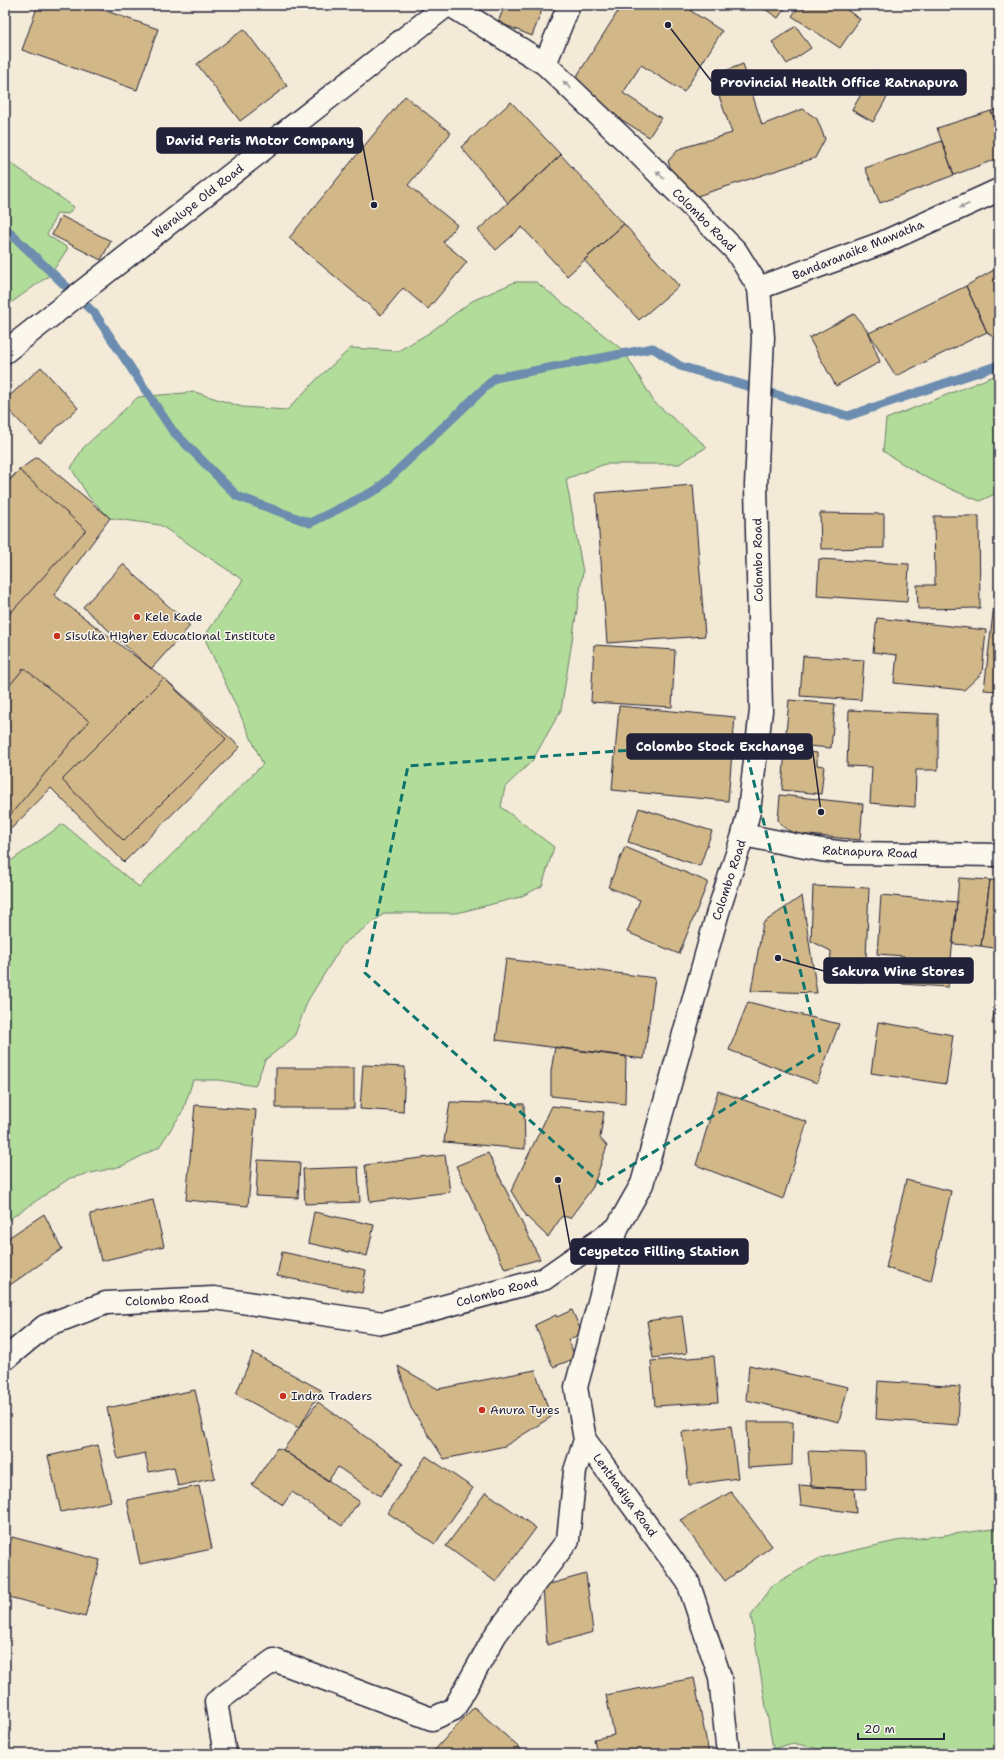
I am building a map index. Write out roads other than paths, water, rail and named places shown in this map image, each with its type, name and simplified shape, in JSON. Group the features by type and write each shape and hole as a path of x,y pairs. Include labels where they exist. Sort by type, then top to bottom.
{"main road":[{"name":"Colombo Road","path":"5,1359 45,1326 106,1302 214,1298 383,1323 544,1279 617,1228 642,1184 718,912 743,835 749,811 760,711 756,486 763,337 759,288 736,251 632,147 545,64 449,5"},
{"name":"Weralupe Old Road","path":"5,352 449,5"},
{"path":"545,64 569,5"},
{"name":"Bandaranaike Mawatha","path":"759,288 882,243 999,190"},
{"name":"Ratnapura Road","path":"743,835 821,850 847,853 999,855"},
{"name":"Lenthadiya Road","path":"617,1228 602,1292 576,1387 585,1440 688,1582 720,1677 728,1754"},
{"path":"225,1754 216,1702 274,1660 432,1718 454,1708 496,1634 568,1540 575,1471 585,1440"}],"waterway":[{"path":"5,228 95,314 172,430 237,496 310,523 378,489 495,378 653,348 680,366 848,416 999,365"}],"place":[{"name":"Provincial Health Office Ratnapura","path":"668,25"},
{"name":"David Peris Motor Company","path":"374,205"},
{"name":"Kele Kade","path":"137,617"},
{"name":"Sisulka Higher Educational Institute","path":"57,636"},
{"name":"Colombo Stock Exchange","path":"821,812"},
{"name":"Sakura Wine Stores","path":"778,958"},
{"name":"Ceypetco Filling Station","path":"558,1180"},
{"name":"Indra Traders","path":"283,1396"},
{"name":"Anura Tyres","path":"482,1410"}]}
